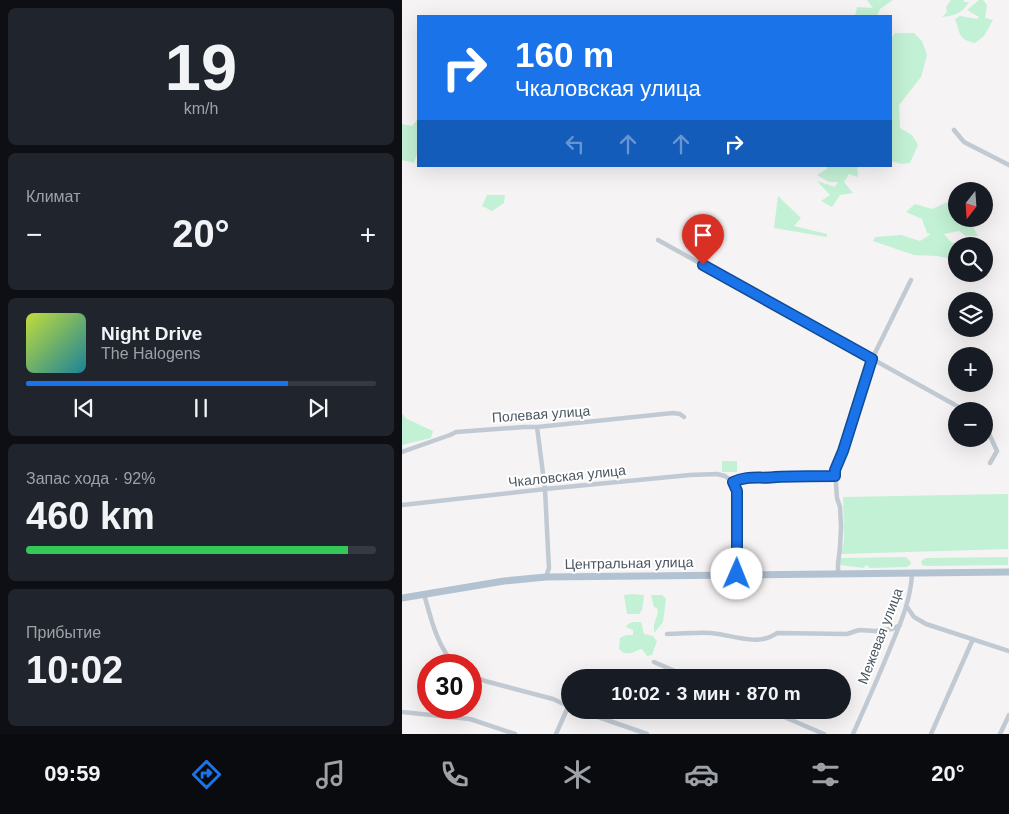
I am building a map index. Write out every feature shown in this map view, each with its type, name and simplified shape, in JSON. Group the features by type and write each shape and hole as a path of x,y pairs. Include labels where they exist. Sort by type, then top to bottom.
{"main road":[{"name":"Центральная улица","path":"402,598 504,581 546,577 1008,572"}],"street":[{"path":"954,130 964,142 1008,164"},
{"path":"658,240 950,402"},
{"path":"838,573 840,520 835,470 843,451 872,359 911,280"},
{"name":"Полевая улица","path":"402,452 456,432 537,427 673,413 684,417"},
{"path":"537,427 545,489 549,568 546,577"},
{"path":"990,463 997,451 993,442"},
{"name":"Чкаловская улица","path":"402,506 545,489 699,475 717,474 725,476 733,482 743,478 775,478 791,475 835,476"},
{"path":"733,482 737,491 737,574"},
{"name":"Межевая улица","path":"853,734 907,607 911,591 912,573"},
{"path":"424,594 432,626 445,654"},
{"path":"907,607 914,617 926,624 1008,651"},
{"path":"667,634 710,633 760,641 769,639 777,633 847,634 859,630 892,629 900,624"},
{"path":"931,734 973,639"},
{"path":"654,662 670,669"},
{"path":"482,680 552,699 561,704"},
{"path":"402,712 417,713"},
{"path":"1000,734 1008,715"},
{"path":"465,719 515,734"},
{"path":"556,734 563,719"},
{"path":"604,719 647,734"},
{"path":"789,719 824,734"}],"green space":[{"path":"867,0 893,0 880,9 877,15 855,15 857,7 873,8"},
{"path":"951,0 969,2 958,13 942,17 947,12 946,7"},
{"path":"979,0 983,0 987,5 985,18 993,20 984,36 975,43 962,38 955,19 960,16 977,19 979,17 967,10"},
{"path":"895,33 914,33 922,41 927,55 921,77 899,105 900,128 912,135 918,145 910,163 901,164 892,161 892,38"},
{"path":"417,120 417,154 414,163 402,160 402,124 412,126"},
{"path":"827,167 857,167 857,177 849,174 844,182 853,193 840,195 832,207 821,201 830,195 817,181 835,187 838,182 829,182 817,175 827,169"},
{"path":"487,195 505,195 504,203 492,211 482,206"},
{"path":"778,196 801,218 794,226 827,234 827,237 774,228"},
{"path":"948,202 948,228 974,228 978,236 966,236 959,231 944,234 948,239 948,258 914,255 873,241 875,237 901,235 920,241 931,234 927,233 922,219 906,212 915,204 932,209"},
{"path":"402,414 407,419 433,431 431,438 402,445"},
{"path":"722,461 737,461 737,472 722,472"},
{"path":"1008,494 1008,549 841,554 844,541 843,497"},
{"path":"906,557 911,562 907,567 870,568 866,565 864,568 839,565 840,558"},
{"path":"1008,557 1008,565 927,566 922,565 921,561 926,558"},
{"path":"624,595 644,595 642,610 639,614 627,614"},
{"path":"651,595 662,595 666,599 663,622 654,633 658,612 657,608 654,607"},
{"path":"634,622 641,622 644,634 653,636 657,641 652,655 647,656 642,649 625,653 619,649 620,638 626,635 633,635 633,630 626,627"}],"route":[{"path":"703,265 872,359 843,451 835,470 835,476 791,475 775,478 743,478 733,482 737,491 737,574"}]}
